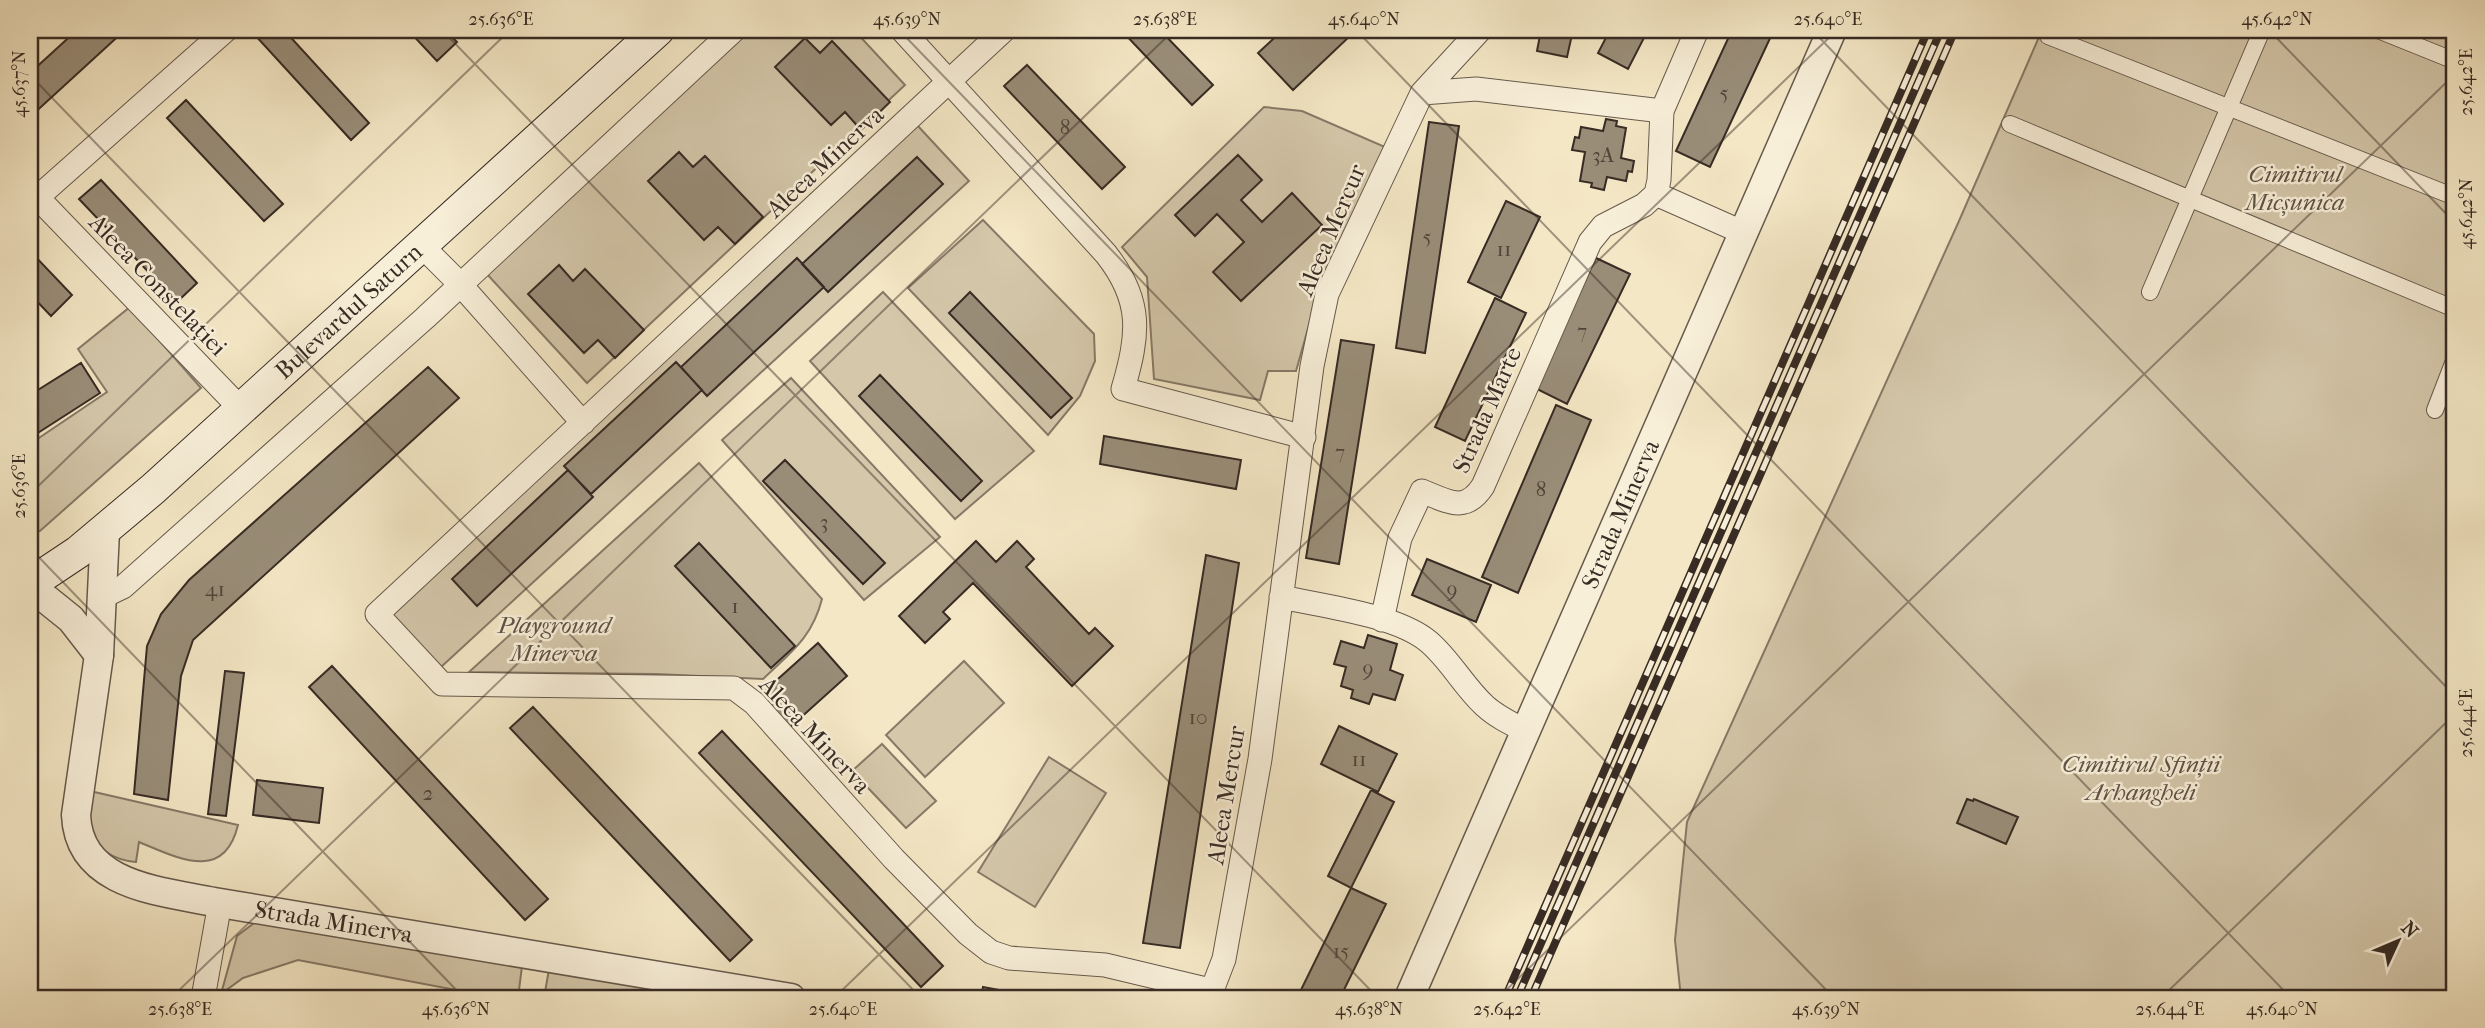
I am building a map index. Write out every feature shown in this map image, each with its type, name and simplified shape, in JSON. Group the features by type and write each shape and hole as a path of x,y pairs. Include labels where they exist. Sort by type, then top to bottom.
{"main road":[{"name":"Bulevardul Saturn","path":"30,585 105,531 658,30"}],"street":[{"name":"Aleea Constelației","path":"226,30 34,200 242,409"},
{"path":"111,592 460,284 734,30"},
{"path":"902,30 1121,273 1134,308 1130,362 1122,389 1304,438"},
{"path":"949,82 1004,30"},
{"name":"Aleea Mercur","path":"1212,995 1224,959 1260,759 1312,366 1327,294 1422,93 1480,30"},
{"path":"1697,30 1662,111 1656,194 1744,233"},
{"name":"Strada Minerva","path":"1409,998 1832,30"},
{"path":"2150,292 2262,30"},
{"path":"2378,30 2455,61"},
{"path":"2048,36 2455,197"},
{"name":"Aleea Minerva","path":"949,82 377,614 442,684 734,688 754,703 894,859 968,934 991,953 1009,958 1105,965 1212,995"},
{"path":"1422,93 1476,89 1662,111"},
{"path":"2010,124 2455,309"},
{"name":"Strada Marte","path":"1382,620 1400,538 1422,491 1456,503 1466,504 1476,497 1590,242 1603,226 1644,205 1656,194"},
{"path":"421,245 460,284 583,423"},
{"path":"2435,410 2455,358"},
{"name":"Strada Minerva","path":"105,531 111,592 99,655 76,827 93,858 107,872 134,886 220,903 791,998"},
{"path":"30,585 71,619 99,655"},
{"path":"1281,597 1382,620 1407,629 1427,641 1446,659 1483,705 1526,732"},
{"path":"203,998 220,903"}],"green space":[{"path":"750,30 854,30 905,85 587,383 486,273"},
{"path":"2042,30 2455,30 2455,998 1681,998 1675,940 1687,822 1959,221"},
{"path":"1264,107 1302,111 1385,147 1320,286 1296,371 1268,371 1260,400 1154,379 1147,277 1122,247"},
{"path":"917,125 969,181 441,667 389,611"},
{"path":"983,220 1094,334 1095,361 1080,396 1048,435 908,288"},
{"path":"883,292 1034,451 955,519 810,361"},
{"path":"130,307 201,388 40,531 30,535 30,444 107,392 78,349"},
{"path":"791,378 940,537 864,600 722,440"},
{"name":"Playground Minerva","path":"699,463 822,599 818,613 806,634 763,679 656,674 469,672"},
{"path":"964,661 1004,703 925,777 886,735"},
{"path":"882,744 936,801 906,828 852,771"},
{"path":"1049,757 1106,793 1035,907 978,872"},
{"path":"90,791 238,825 231,843 222,854 211,860 184,859 139,842 136,862 128,861 104,851 87,833 85,821"},
{"path":"258,920 522,966 518,998 498,998 298,960 243,978 221,994 237,936"},
{"path":"549,969 739,998 544,998"}],"building":[{"path":"77,30 125,30 30,117 30,73"},
{"path":"259,30 284,30 369,123 351,140 254,34"},
{"path":"408,30 445,30 457,42 437,61"},
{"path":"1121,30 1160,30 1213,85 1192,105"},
{"path":"1283,30 1346,30 1351,35 1293,90 1258,53"},
{"path":"1541,30 1573,30 1567,57 1537,51"},
{"path":"1610,30 1648,30 1628,69 1598,53"},
{"path":"1732,30 1762,30 1772,34 1710,167 1676,151"},
{"path":"805,38 820,53 832,41 890,102 861,130 845,112 831,125 775,67"},
{"path":"1027,65 1125,167 1102,189 1004,86"},
{"path":"186,100 283,204 264,221 167,118"},
{"path":"1606,119 1617,121 1616,126 1626,128 1621,158 1634,161 1632,172 1628,171 1626,181 1607,177 1604,190 1591,187 1592,183 1580,181 1585,152 1572,150 1575,137 1579,138 1581,127 1603,131"},
{"path":"1429,122 1459,126 1425,353 1396,348"},
{"path":"679,152 693,167 705,156 763,217 735,244 718,227 704,240 648,181"},
{"path":"1238,155 1262,180 1241,200 1262,222 1292,193 1322,225 1241,301 1213,272 1244,242 1217,214 1195,236 1175,215"},
{"path":"917,157 943,184 828,292 802,264"},
{"path":"101,180 197,283 177,302 79,199"},
{"path":"1506,201 1540,217 1501,298 1468,282"},
{"path":"30,251 72,295 51,316 30,294"},
{"path":"797,258 824,287 707,396 681,367"},
{"path":"1596,258 1630,274 1567,404 1533,387"},
{"path":"559,265 573,281 585,269 644,330 615,358 598,340 584,353 528,294"},
{"path":"970,292 1072,398 1051,418 949,313"},
{"path":"1495,298 1526,313 1465,441 1435,427"},
{"path":"1341,340 1374,345 1339,564 1306,558"},
{"path":"676,362 702,390 591,494 564,466"},
{"path":"81,363 100,393 30,438 30,395"},
{"path":"428,367 459,398 193,640 181,676 168,800 134,794 147,646 161,614 189,580"},
{"path":"880,375 982,481 961,501 859,396"},
{"path":"1556,405 1591,420 1518,593 1482,577"},
{"path":"1104,436 1241,460 1236,489 1100,464"},
{"path":"785,460 885,563 863,584 763,481"},
{"path":"568,470 593,497 477,606 452,579"},
{"path":"976,541 996,562 1017,541 1034,559 1026,567 1089,634 1095,628 1113,646 1072,686 973,583 943,612 950,619 925,643 899,616"},
{"path":"699,543 795,646 771,668 675,566"},
{"path":"1206,555 1239,563 1180,948 1143,943"},
{"path":"1427,559 1491,585 1476,622 1412,595"},
{"path":"1368,635 1397,644 1390,670 1403,675 1395,700 1373,694 1369,704 1351,698 1353,690 1341,686 1346,667 1334,664 1341,641 1364,648"},
{"path":"818,643 847,676 788,729 759,696"},
{"path":"332,666 548,899 525,920 309,687"},
{"path":"225,671 244,673 226,816 208,814"},
{"path":"533,707 752,940 730,961 510,728"},
{"path":"30,714 36,715 30,755"},
{"path":"1339,726 1397,754 1378,792 1321,764"},
{"path":"722,731 943,966 921,987 699,753"},
{"path":"257,780 323,788 319,823 253,815"},
{"path":"1371,790 1394,802 1351,888 1328,876"},
{"path":"1967,799 1974,799 2018,817 2006,844 1957,823"},
{"path":"1351,888 1386,904 1340,998 1297,998"},
{"path":"983,987 1041,998 981,998"}],"railway":[{"path":"1505,998 1928,30"},
{"path":"1517,998 1941,30"},
{"path":"1531,998 1955,30"}],"park label":[{"name":"Cimitirul Micșunica","path":"2295,188"},
{"name":"Cimitirul Sfinții Arhangheli","path":"2141,778"}]}
